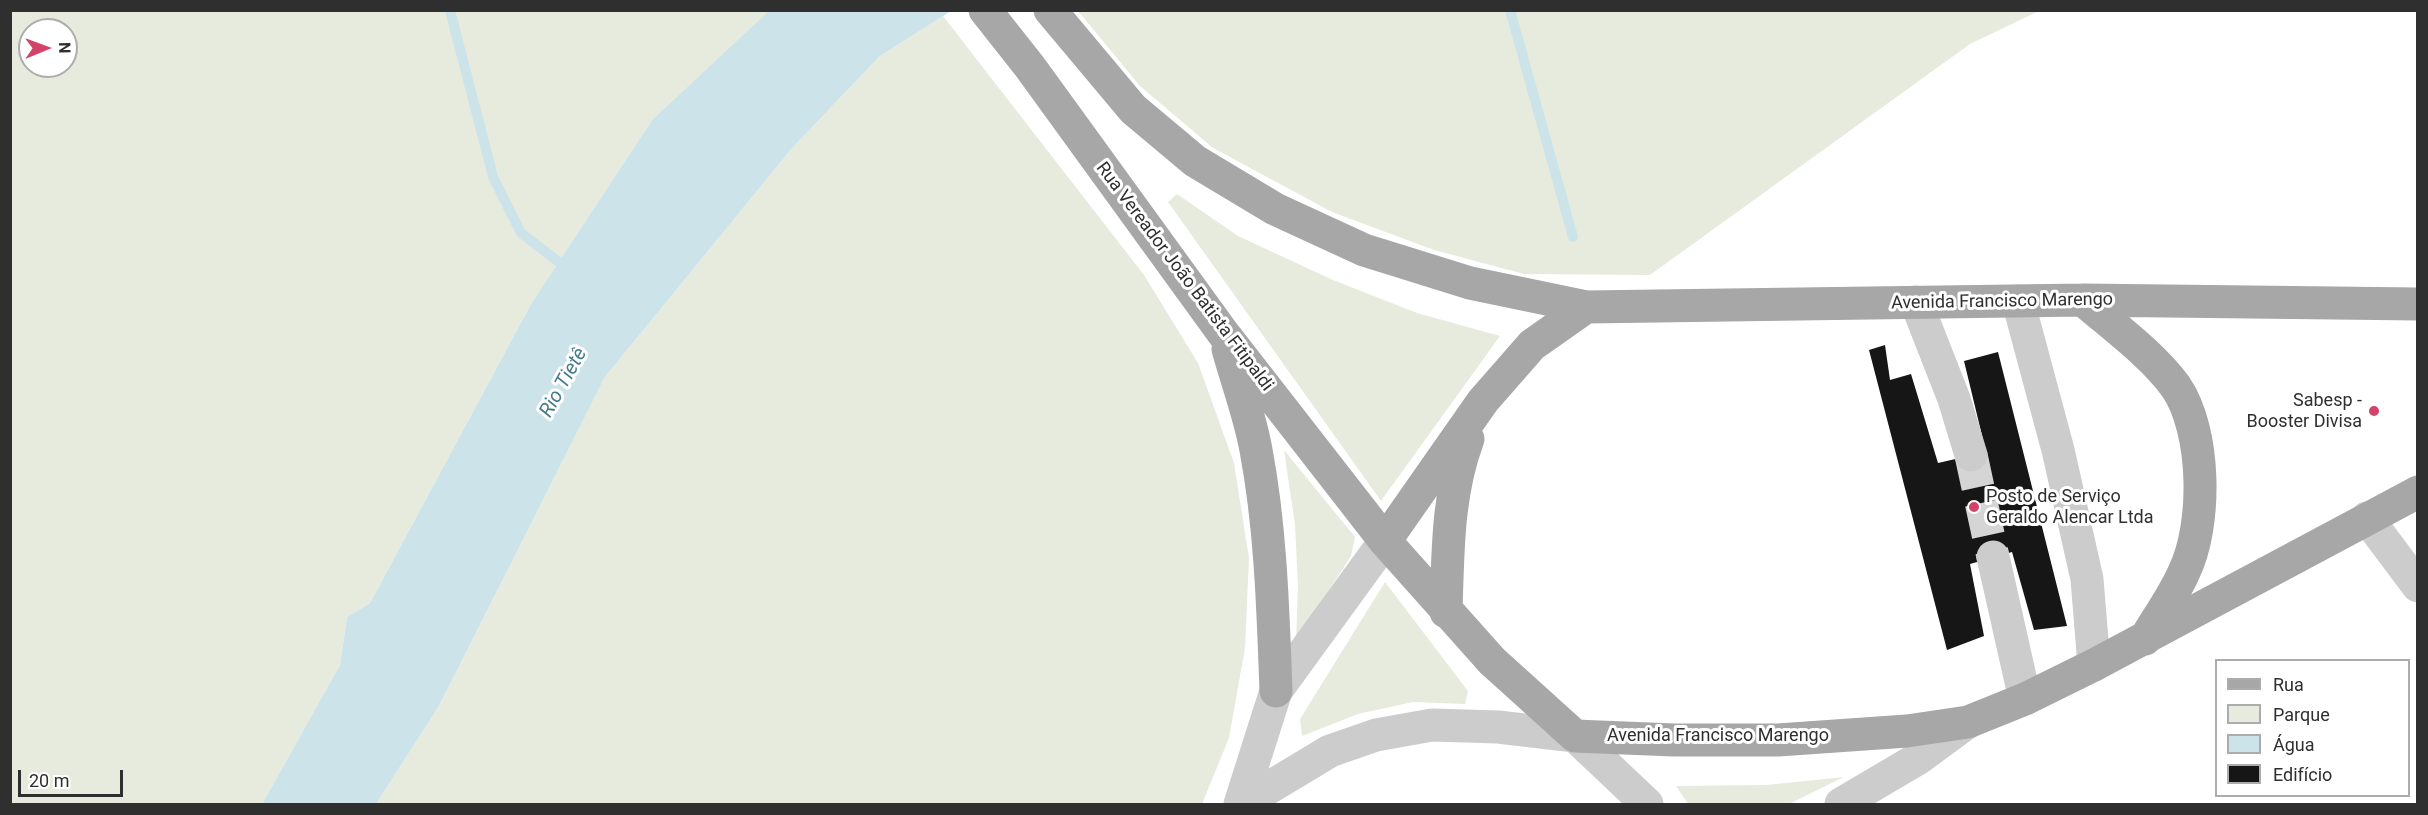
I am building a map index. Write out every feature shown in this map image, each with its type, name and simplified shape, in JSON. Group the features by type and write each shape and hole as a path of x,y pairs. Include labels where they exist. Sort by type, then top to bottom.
{"main road":[{"name":"Rua Vereador João Batista Fitipaldi","path":"985,10 1030,67 1223,333 1385,541"},
{"path":"1059,22 1132,109 1195,161 1275,209 1364,250 1470,284 1586,306"},
{"path":"2083,300 2138,346 2176,388 2194,428 2201,476 2196,528 2185,571 2145,639"},
{"name":"Avenida Francisco Marengo","path":"1586,306 2083,300 2418,304"},
{"path":"1385,541 1483,401 1532,345 1586,306"},
{"path":"1223,333 1256,448 1267,526 1276,691"},
{"path":"1446,612 1449,522 1458,466 1483,401"},
{"name":"Avenida Francisco Marengo","path":"1385,541 1492,661 1575,736 1674,740 1778,740 1907,731 1968,722 2025,699 2094,666 2418,492"}],"street":[{"path":"2018,301 2058,450 2087,579 2094,666"},
{"path":"1916,302 1954,399 1971,455"},
{"path":"2367,518 2418,586"},
{"path":"1241,804 1276,691 1385,541"},
{"path":"1993,557 2025,699"},
{"name":"Avenida Francisco Marengo","path":"1841,804 1919,758 1968,722"},
{"name":"Avenida Francisco Marengo","path":"1241,804 1330,751 1376,735 1432,725 1498,727 1575,736 1647,804"}],"green space":[{"path":"10,11 770,11 652,120 531,304 370,603 347,617 340,665 262,804 11,804"},
{"path":"1078,11 2039,11 1970,44 1650,275 1524,274 1434,250 1332,212 1213,148 1140,86"},
{"path":"943,16 1144,275 1198,363 1234,463 1249,558 1245,648 1229,738 1202,804 376,804 439,706 605,377 793,147 880,56"},
{"path":"1177,194 1238,236 1333,280 1417,313 1500,336 1381,501 1168,202"},
{"path":"1284,450 1355,537 1351,556 1296,641 1298,585 1295,525"},
{"path":"1385,582 1468,691 1465,704 1413,702 1358,714 1302,736 1300,719"},
{"path":"1844,777 1789,804 1688,804 1676,786 1766,785"}],"water":[{"name":"Rio Tietê","path":"770,10 951,11 880,56 793,147 605,377 439,706 376,804 262,804 340,665 347,617 370,603 531,304 652,120"}],"building":[{"name":"Posto de Serviço Geraldo Alencar Ltda","path":"1885,345 1890,380 1911,374 1938,463 1986,452 1964,361 1998,352 2067,626 2034,630 2012,552 1970,564 1984,636 1947,650 1869,350"}],"waterway":[{"path":"450,10 493,177 521,233 568,269"},
{"path":"1510,10 1573,237"}],"tunnel":[{"path":"1971,455 1993,557"}],"place":[{"name":"Sabesp - Booster Divisa","path":"2374,411"},
{"name":"Posto de Serviço Geraldo Alencar Ltda","path":"1974,507"}]}
